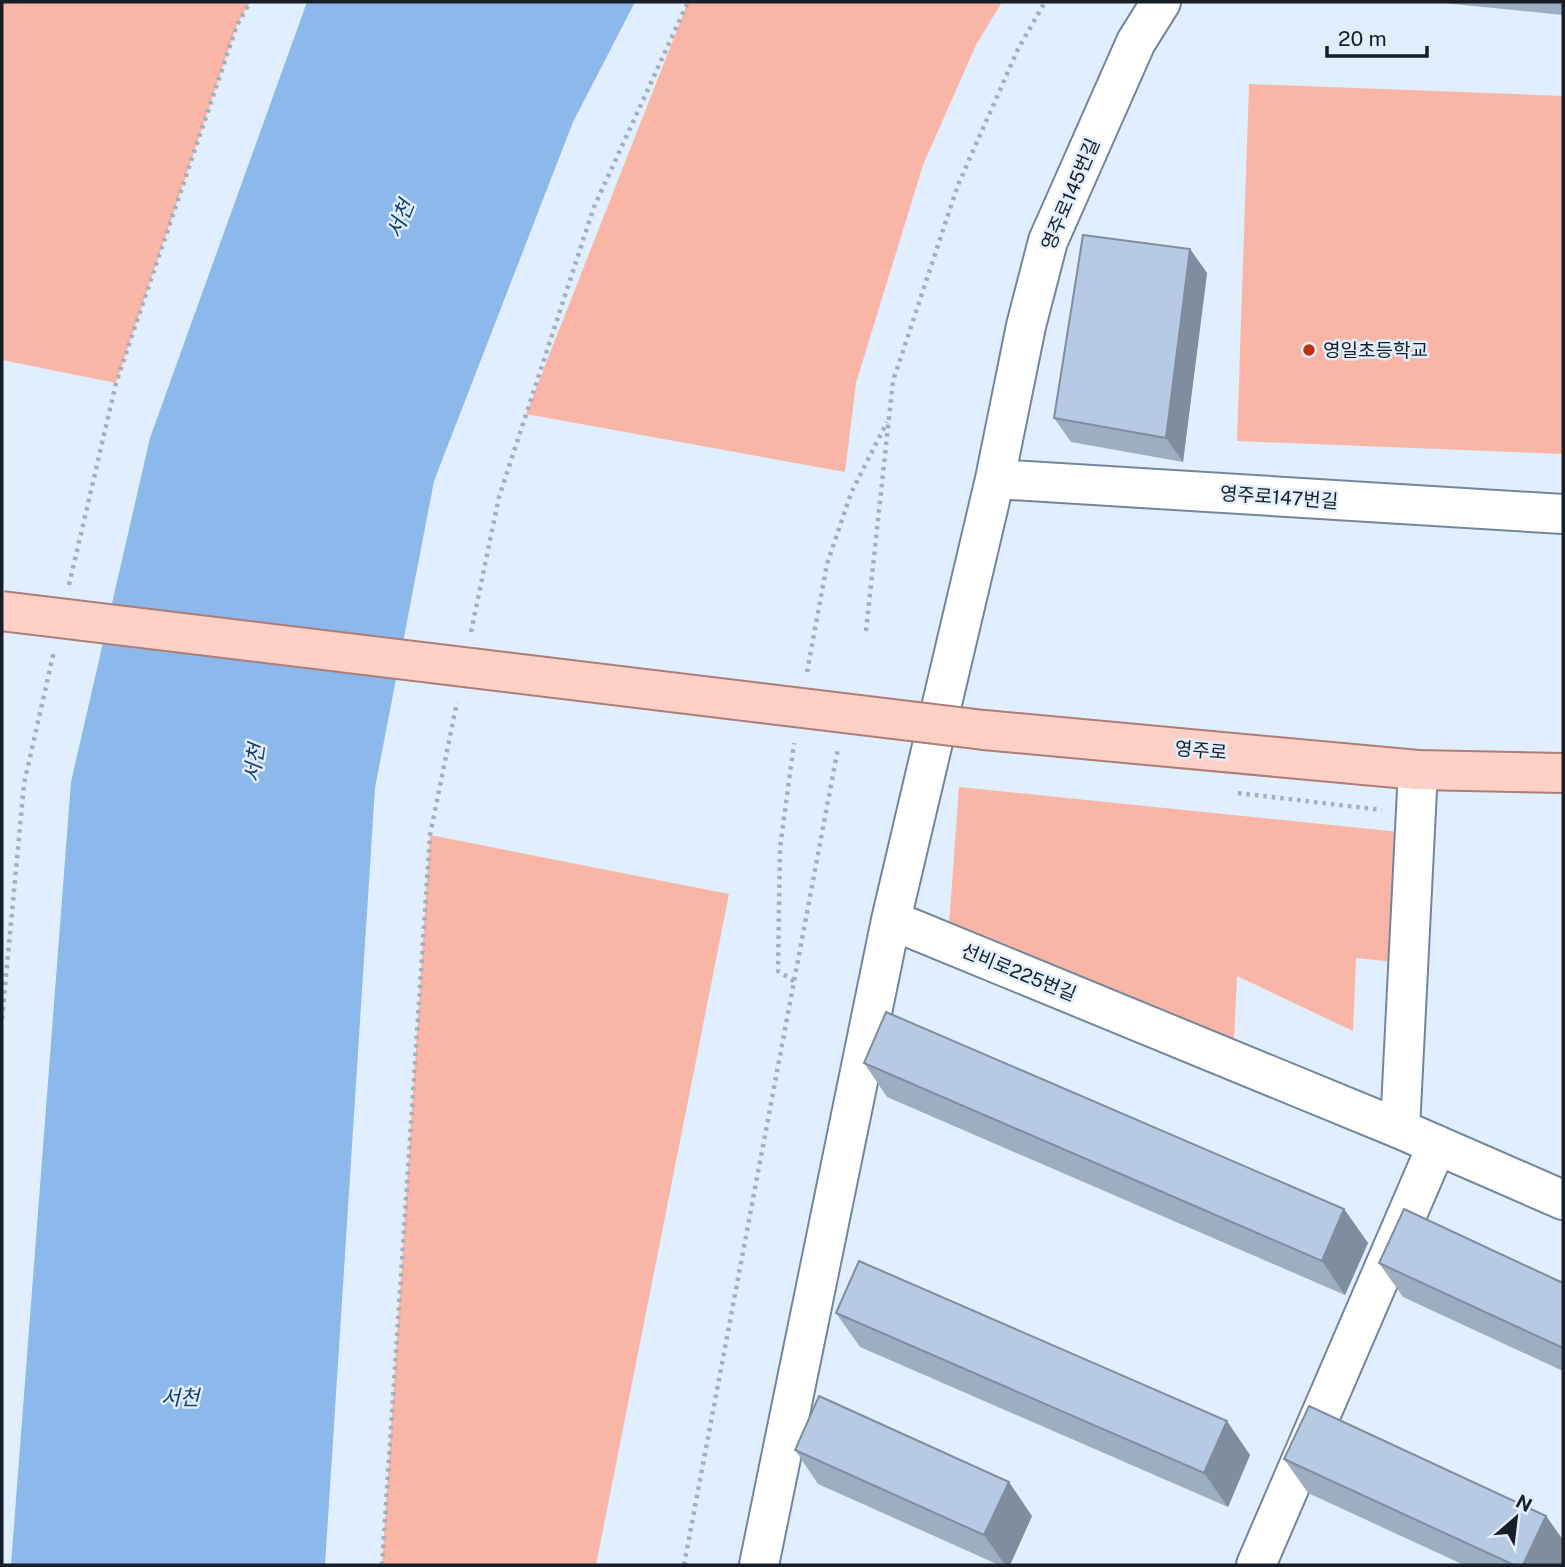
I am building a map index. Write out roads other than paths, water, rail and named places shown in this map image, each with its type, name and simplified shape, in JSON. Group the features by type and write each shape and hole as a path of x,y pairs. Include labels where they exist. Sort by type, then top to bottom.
{"main road":[{"name":"영주로","path":"2,611 984,730 1418,770 1563,773"}],"street":[{"name":"영주로145번길","path":"995,480 1026,326 1048,242 1136,42 1161,2"},
{"name":"영주로147번길","path":"995,480 1563,514"},
{"path":"759,1565 891,920 995,480"},
{"path":"1400,1129 1418,770"},
{"name":"선비로225번길","path":"891,920 1400,1129 1563,1200"},
{"path":"1256,1565 1437,1145"}],"water":[{"name":"서천","path":"307,2 635,2 573,122 434,481 375,788 325,1565 11,1565 71,782 150,438"}],"place":[{"name":"영일초등학교","path":"1309,350"}]}
